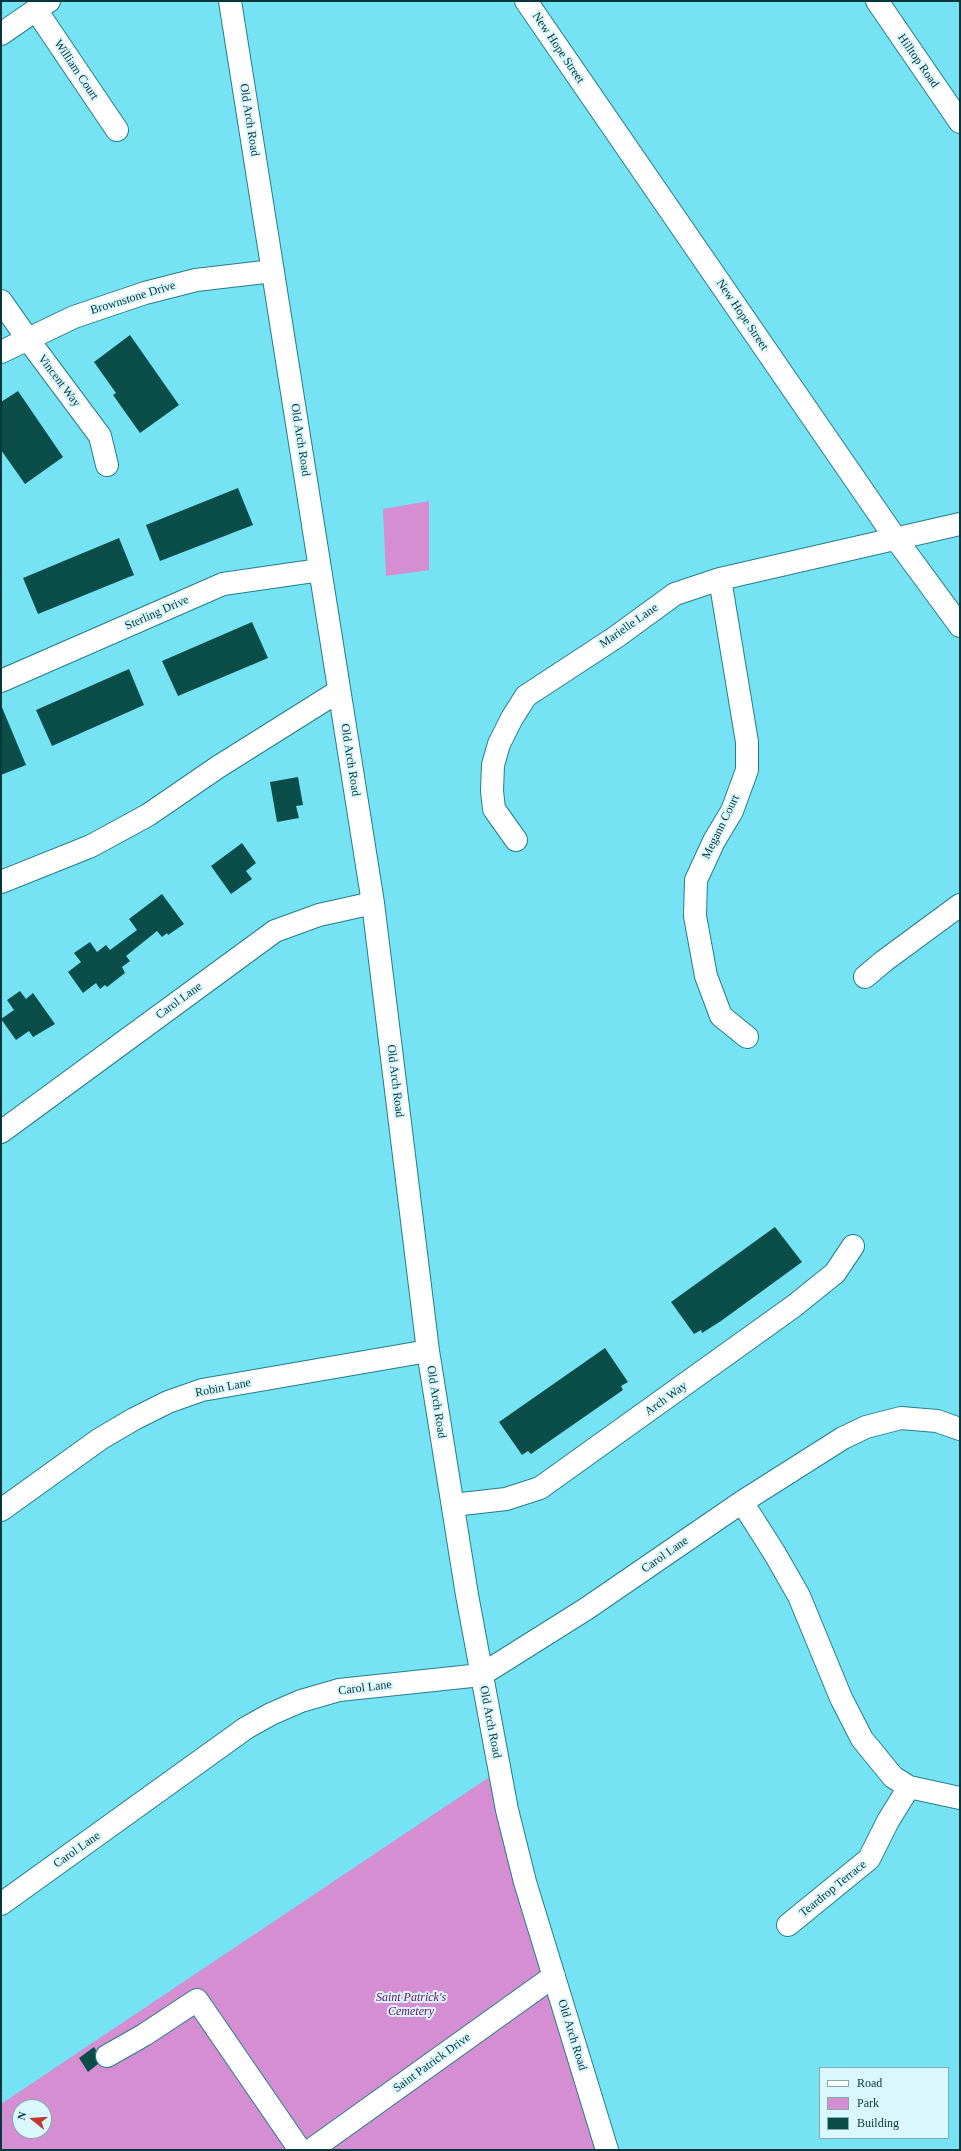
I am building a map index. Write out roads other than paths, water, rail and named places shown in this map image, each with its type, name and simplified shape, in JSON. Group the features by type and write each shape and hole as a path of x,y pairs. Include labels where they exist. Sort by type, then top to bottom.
{"street":[{"name":"Old Arch Road","path":"230,1 373,903 428,1351 481,1675 507,1810 525,1882 607,2150"},
{"name":"New Hope Street","path":"526,1 896,539 960,626"},
{"name":"Hilltop Road","path":"877,1 960,122"},
{"path":"1,34 42,6"},
{"name":"William Court","path":"42,6 117,130"},
{"name":"Brownstone Drive","path":"1,352 26,338 74,317 171,286 196,280 273,271"},
{"name":"Vincent Way","path":"1,301 26,338 100,436 107,465"},
{"name":"Marielle Lane","path":"516,840 494,809 492,765 502,738 526,696 616,637 675,594 720,578 960,524"},
{"name":"Sterling Drive","path":"1,681 223,584 320,570"},
{"name":"Megann Court","path":"720,578 747,742 747,770 732,811 714,841 696,880 695,916 706,976 721,1016 747,1037"},
{"path":"1,882 91,846 148,815 218,767 339,691"},
{"name":"Carol Lane","path":"1,1132 275,931 319,915 373,903"},
{"path":"866,977 884,961 960,904"},
{"name":"Arch Way","path":"453,1504 506,1499 540,1488 794,1306 835,1273 853,1246"},
{"name":"Robin Lane","path":"1,1510 100,1439 134,1419 168,1402 202,1390 428,1351"},
{"name":"Carol Lane","path":"1,1904 246,1728 271,1714 301,1701 339,1690 481,1675 586,1609 742,1502 843,1438 866,1427 901,1418 937,1422 960,1429"},
{"path":"742,1502 775,1554 799,1596 841,1698 862,1739 893,1777 909,1787 960,1798"},
{"name":"Teardrop Terrace","path":"788,1925 869,1859 888,1821 909,1787"},
{"name":"Saint Patrick Drive","path":"311,2150 554,1976"},
{"path":"107,2056 144,2035 197,2000 300,2150"}],"park label":[{"name":"Saint Patrick's Cemetery","path":"411,2005"}]}
